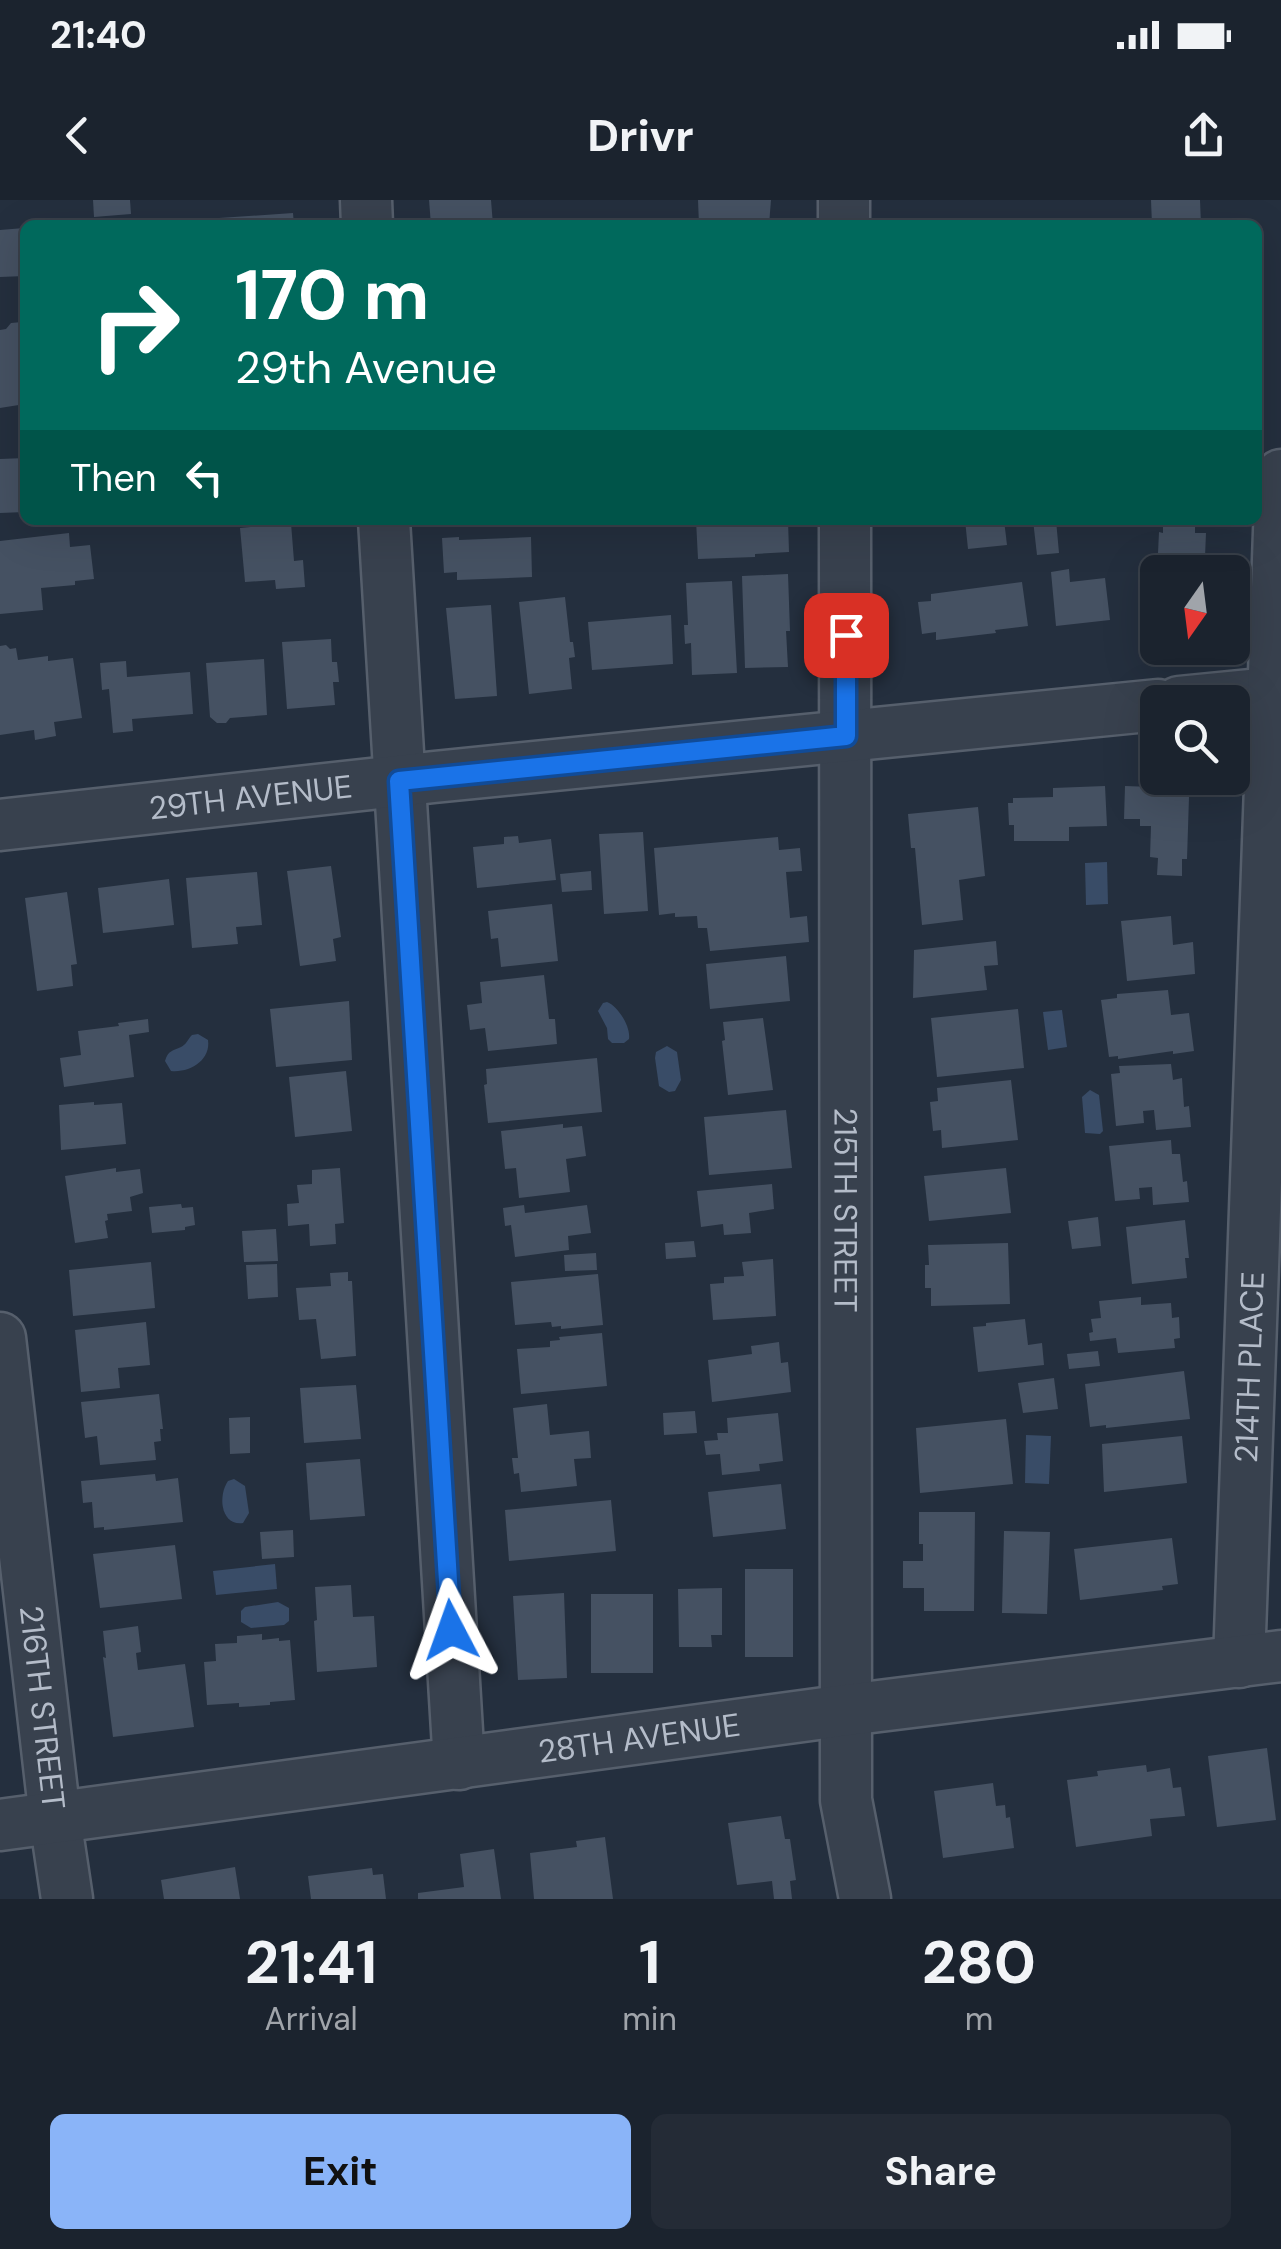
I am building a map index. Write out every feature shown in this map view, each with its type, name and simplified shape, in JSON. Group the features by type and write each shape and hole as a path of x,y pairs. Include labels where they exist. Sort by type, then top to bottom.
{"street":[{"name":"214TH PLACE","path":"1260,1659 1281,475"},
{"path":"384,525 459,1764"},
{"name":"215TH STREET","path":"845,525 846,1800 865,1899"},
{"path":"1250,695 1277,693"},
{"name":"29TH AVENUE","path":"0,825 1140,707"},
{"name":"216TH STREET","path":"0,1338 67,1899"},
{"name":"28TH AVENUE","path":"0,1825 847,1710 1260,1659"}],"water":[{"path":"1107,862 1108,904 1086,905 1085,863"},
{"path":"607,1002 626,1023 629,1039 624,1043 608,1039 598,1011"},
{"path":"1062,1010 1067,1047 1048,1050 1043,1012"},
{"path":"198,1034 208,1040 203,1059 192,1067 171,1071 165,1061 168,1055"},
{"path":"667,1046 677,1052 681,1080 675,1091 669,1092 659,1086 655,1058 656,1052"},
{"path":"1090,1090 1099,1095 1103,1131 1100,1134 1085,1133 1082,1097"},
{"path":"1026,1435 1051,1436 1049,1484 1025,1483"},
{"path":"234,1479 245,1486 249,1513 243,1523 230,1520 223,1508 225,1487"},
{"path":"275,1564 277,1589 216,1595 213,1571"},
{"path":"278,1602 289,1608 289,1621 284,1625 251,1628 241,1622 245,1607"}],"building":[{"path":"93,200 130,200 131,214 94,217"},
{"path":"429,200 491,200 493,220 431,220"},
{"path":"698,200 771,200 769,220 699,220"},
{"path":"1151,200 1200,200 1201,220 1152,220"},
{"path":"293,213 294,220 204,220"},
{"path":"20,228 20,276 0,277 0,230"},
{"path":"20,322 20,405 0,408 0,330"},
{"path":"20,458 20,512 0,513 0,459"},
{"path":"291,525 294,561 303,560 305,587 276,589 275,580 245,582 240,528"},
{"path":"696,525 788,525 789,552 698,559"},
{"path":"966,525 1005,525 1007,545 968,549"},
{"path":"1034,525 1056,525 1059,553 1037,555"},
{"path":"1163,525 1195,525 1195,533 1206,533 1205,555 1157,555 1159,532 1163,533"},
{"path":"69,533 70,547 90,545 94,579 41,588 43,610 0,614 0,541"},
{"path":"531,537 532,577 457,580 457,572 444,573 442,538"},
{"path":"1069,569 1070,582 1105,578 1110,620 1056,626 1051,572"},
{"path":"788,574 788,667 745,668 742,576"},
{"path":"732,581 737,673 692,675 691,643 685,644 686,583"},
{"path":"1022,582 1028,626 936,640 936,632 922,634 918,602 931,601 931,594"},
{"path":"565,597 575,657 569,658 572,689 529,694 519,602"},
{"path":"491,605 497,696 455,699 446,608"},
{"path":"671,615 673,664 592,670 588,622"},
{"path":"331,639 332,662 337,662 339,682 333,682 335,705 287,709 282,642"},
{"path":"0,646 16,648 18,660 73,658 82,718 54,722 56,736 35,740 34,730 0,735"},
{"path":"264,659 267,715 217,723 210,717 206,663"},
{"path":"126,661 127,677 190,672 193,714 132,719 133,731 113,733 109,689 102,690 100,663"},
{"path":"1105,786 1107,826 1069,827 1069,841 1014,841 1008,803 1013,803 1013,798 1053,797 1053,788"},
{"path":"1125,786 1140,787 1140,795 1189,797 1187,859 1182,859 1182,876 1157,875 1158,858 1150,857 1151,826 1140,826 1140,819 1124,819"},
{"path":"978,807 985,876 959,880 963,920 922,925 908,814"},
{"path":"643,832 648,911 604,914 599,834"},
{"path":"518,836 519,843 551,839 556,880 477,888 473,847 504,844 504,837"},
{"path":"778,837 779,850 800,848 802,871 786,872 790,918 807,916 809,942 710,951 707,928 698,928 697,916 659,915 654,848"},
{"path":"331,866 341,937 333,939 336,961 300,966 287,871"},
{"path":"591,871 592,890 562,892 560,874"},
{"path":"257,872 262,925 236,927 238,944 192,948 186,878"},
{"path":"169,879 174,925 103,933 98,888"},
{"path":"67,892 77,964 71,965 73,986 37,991 25,898"},
{"path":"552,904 558,961 501,967 498,938 491,939 488,911"},
{"path":"1171,916 1173,945 1193,942 1195,974 1127,981 1121,921"},
{"path":"996,941 998,965 984,966 987,990 913,998 914,950"},
{"path":"786,956 790,1001 710,1009 706,964"},
{"path":"544,975 549,1019 555,1019 557,1044 488,1051 485,1028 470,1030 467,1005 482,1003 480,982"},
{"path":"1168,990 1171,1015 1189,1013 1194,1051 1109,1057 1101,1000 1117,998 1117,994"},
{"path":"349,1001 352,1060 276,1067 270,1009"},
{"path":"1018,1009 1024,1068 937,1077 931,1018"},
{"path":"763,1018 773,1090 728,1095 723,1022"},
{"path":"148,1019 149,1032 129,1035 134,1077 64,1087 60,1058 81,1055 78,1031"},
{"path":"597,1058 602,1112 488,1123 486,1069"},
{"path":"1171,1064 1173,1080 1182,1078 1184,1107 1189,1106 1191,1127 1156,1130 1154,1110 1143,1111 1144,1123 1116,1126 1111,1074 1120,1073 1119,1066"},
{"path":"346,1071 352,1131 295,1137 289,1077"},
{"path":"1011,1080 1018,1140 942,1148 941,1130 933,1131 930,1102 938,1101 937,1088"},
{"path":"122,1103 126,1144 61,1150 59,1105"},
{"path":"786,1110 792,1168 709,1175 704,1117"},
{"path":"563,1124 563,1128 582,1126 586,1156 566,1159 570,1192 519,1198 516,1168 505,1169 501,1131"},
{"path":"1171,1140 1172,1154 1180,1154 1189,1202 1153,1205 1152,1187 1139,1188 1140,1199 1115,1201 1109,1146"},
{"path":"116,1168 116,1172 140,1169 143,1193 130,1197 132,1211 107,1214 108,1238 75,1243 65,1176"},
{"path":"340,1168 344,1223 335,1224 336,1244 310,1246 309,1224 288,1226 287,1204 299,1203 297,1185 312,1184 312,1170"},
{"path":"1006,1168 1011,1213 929,1221 924,1176"},
{"path":"772,1184 774,1209 749,1213 751,1233 724,1235 723,1224 701,1227 697,1191"},
{"path":"181,1204 182,1208 193,1207 195,1225 185,1230 152,1233 149,1207"},
{"path":"524,1205 525,1213 587,1205 591,1233 568,1236 569,1250 515,1257 511,1225 505,1226 503,1208"},
{"path":"1098,1217 1101,1246 1072,1249 1068,1221"},
{"path":"1185,1220 1187,1278 1132,1284 1126,1227"},
{"path":"276,1229 278,1261 244,1262 242,1231"},
{"path":"694,1241 696,1257 666,1259 665,1243"},
{"path":"1008,1243 1010,1304 931,1306 931,1288 925,1288 928,1245"},
{"path":"596,1253 597,1270 565,1271 564,1255"},
{"path":"773,1259 776,1316 713,1320 710,1284 724,1283 724,1277 744,1276 742,1262"},
{"path":"151,1262 155,1308 73,1316 69,1270"},
{"path":"277,1264 278,1297 248,1299 246,1265"},
{"path":"348,1272 348,1281 352,1281 356,1356 321,1359 316,1319 299,1320 296,1288 331,1286 330,1273"},
{"path":"598,1274 603,1325 561,1329 552,1327 551,1322 515,1325 511,1282"},
{"path":"1141,1297 1141,1305 1171,1303 1172,1318 1179,1317 1180,1338 1174,1339 1175,1348 1118,1353 1116,1338 1090,1341 1091,1319 1101,1318 1099,1301"},
{"path":"1025,1319 1028,1345 1042,1343 1044,1365 978,1372 973,1327"},
{"path":"146,1322 150,1365 118,1368 120,1388 81,1392 75,1330"},
{"path":"602,1333 607,1386 521,1394 517,1349 550,1347 550,1341 560,1340 559,1337"},
{"path":"779,1342 781,1363 788,1362 791,1392 712,1402 708,1360 752,1354 751,1346"},
{"path":"1098,1351 1100,1366 1069,1369 1067,1354"},
{"path":"1184,1371 1190,1419 1090,1427 1085,1384"},
{"path":"1054,1378 1058,1409 1023,1413 1018,1383"},
{"path":"356,1385 361,1439 304,1443 300,1388"},
{"path":"159,1394 163,1429 161,1441 154,1442 156,1460 100,1465 97,1436 85,1438 81,1402"},
{"path":"547,1404 550,1435 589,1431 591,1458 574,1459 577,1486 521,1492 512,1458 518,1458 513,1408"},
{"path":"695,1411 697,1433 664,1435 663,1413"},
{"path":"778,1413 783,1461 759,1464 760,1471 722,1475 720,1454 706,1455 704,1441 718,1440 717,1433 728,1433 727,1418"},
{"path":"250,1417 250,1453 230,1454 229,1418"},
{"path":"1006,1419 1013,1484 920,1493 916,1428"},
{"path":"1182,1436 1187,1483 1104,1492 1102,1444"},
{"path":"360,1459 365,1516 310,1520 306,1463"},
{"path":"155,1474 156,1481 178,1478 183,1522 94,1528 92,1502 83,1503 81,1481"},
{"path":"781,1484 786,1529 713,1537 708,1492"},
{"path":"611,1500 616,1551 509,1561 505,1510"},
{"path":"919,1512 975,1512 974,1611 924,1611 924,1588 903,1588 903,1561 923,1561"},
{"path":"293,1530 294,1557 262,1559 260,1532"},
{"path":"1004,1531 1050,1532 1047,1614 1002,1613"},
{"path":"1172,1538 1178,1584 1162,1586 1163,1590 1080,1600 1074,1549"},
{"path":"175,1545 182,1599 100,1608 93,1554"},
{"path":"745,1569 793,1569 793,1657 745,1657"},
{"path":"351,1585 353,1617 374,1616 377,1667 317,1672 315,1587"},
{"path":"722,1588 722,1635 711,1635 712,1647 679,1647 678,1589"},
{"path":"564,1593 567,1678 518,1680 513,1596"},
{"path":"591,1594 653,1594 653,1673 591,1673"},
{"path":"138,1626 138,1670 185,1664 194,1727 113,1737 103,1631"},
{"path":"262,1634 262,1640 290,1640 295,1700 239,1707 239,1703 207,1705 204,1662 216,1661 215,1644 237,1643 237,1636"},
{"path":"1267,1748 1276,1820 1217,1827 1208,1756"},
{"path":"1146,1765 1147,1772 1170,1768 1173,1788 1181,1787 1185,1816 1150,1819 1152,1836 1076,1847 1067,1780 1098,1776 1097,1771"},
{"path":"993,1783 996,1806 1005,1805 1006,1818 1010,1817 1014,1848 943,1858 934,1791"},
{"path":"781,1816 785,1839 790,1839 796,1880 790,1881 792,1899 774,1899 772,1881 737,1885 728,1823"},
{"path":"605,1837 613,1899 534,1899 530,1853 577,1847 576,1841"},
{"path":"494,1849 501,1899 418,1899 418,1893 464,1887 460,1854"},
{"path":"235,1867 240,1899 164,1899 161,1880"},
{"path":"372,1868 373,1875 383,1874 386,1899 311,1899 308,1876"}],"route":[{"path":"451,1630 399,781 846,736 846,635"}]}
